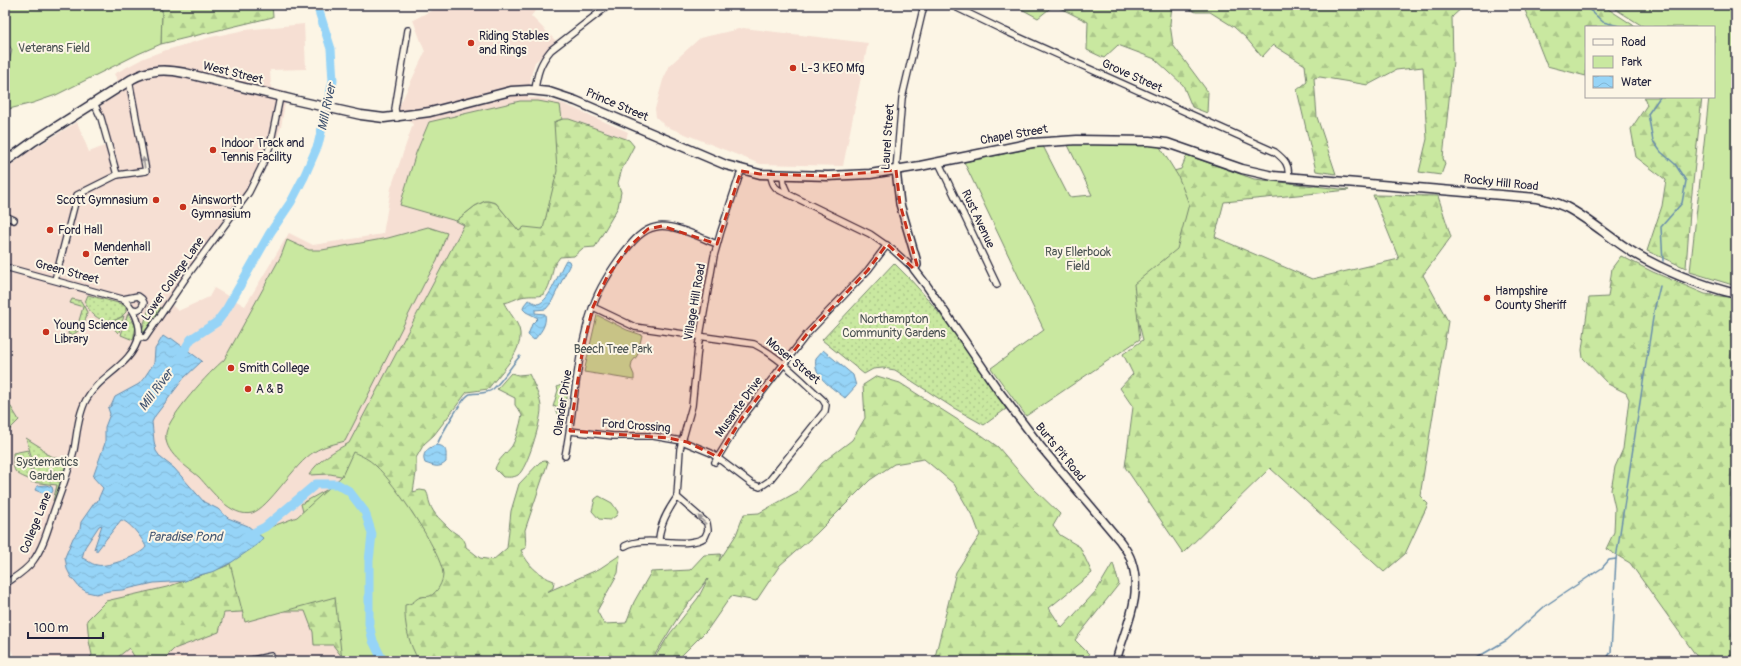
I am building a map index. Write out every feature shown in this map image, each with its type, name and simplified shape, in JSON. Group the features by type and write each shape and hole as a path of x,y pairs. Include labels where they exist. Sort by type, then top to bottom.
{"main road":[{"name":"West Street","path":"5,162 34,141 129,80 147,72 167,69 304,103 376,118 397,118 430,112 478,100"},
{"name":"Prince Street","path":"478,100 511,91 535,90 553,93 576,100 740,170"},
{"name":"Chapel Street","path":"740,170 771,175 850,175 896,170 1045,141 1149,141 1180,147 1255,173 1288,178"},
{"name":"Rocky Hill Road","path":"1288,178 1537,198 1559,204 1572,210 1634,253 1663,268 1692,280 1736,294"}],"street":[{"path":"535,90 537,74 545,57 551,50 608,5"},
{"name":"Laurel Street","path":"914,269 917,265 916,259 900,204 896,170 902,98 924,5"},
{"name":"Grove Street","path":"951,5 1005,31 1276,152 1289,166 1288,178"},
{"path":"397,118 394,109 408,30"},
{"path":"55,280 77,195 117,175 146,171 129,80"},
{"name":"Lower College Lane","path":"138,337 146,338 187,276 249,192 268,152 280,97"},
{"path":"94,103 101,118 117,175"},
{"name":"Rust Avenue","path":"939,162 997,285"},
{"name":"Village Hill Road","path":"677,497 678,459 692,406 699,338 717,244 740,170"},
{"path":"771,175 773,186 777,190 858,227 887,245 914,269"},
{"path":"783,175 784,185 788,194"},
{"path":"5,216 14,220"},
{"name":"Olander Drive","path":"565,456 582,353 593,306 607,277 618,261 636,239 648,229 662,226 673,228 717,244"},
{"name":"Musante Drive","path":"716,460 742,418 807,334 868,270 887,245"},
{"name":"Green Street","path":"5,267 123,300 132,309 139,325 138,337"},
{"name":"Burts Pit Road","path":"914,269 1032,435 1120,541 1130,558 1134,569 1136,588 1134,603 1116,661"},
{"name":"Green Street","path":"123,300 138,296 142,299 144,302 141,308 132,309"},
{"name":"Moser Street","path":"593,306 635,327 699,338 736,340 754,344 784,365 823,400 826,405 825,411 769,481 760,487"},
{"name":"College Lane","path":"5,584 29,565 44,539 68,468 86,401 94,389 128,358 138,337"},
{"name":"Ford Crossing","path":"570,431 613,436 653,436 682,441 716,460 752,484 760,487"},
{"path":"625,546 634,542 695,542 705,537 708,530 707,523 677,497 667,512 659,532 659,541"},
{"path":"248,661 271,656"}],"highlighted area":[{"path":"896,170 900,204 917,265 914,269 887,244 868,270 807,334 742,418 718,457 687,442 668,438 570,431 583,347 593,307 607,277 629,247 648,229 662,226 717,244 741,171 760,174 828,176"}],"shaded area":[{"name":"Smith College","path":"442,5 540,5 531,16 558,43 535,62 528,98 539,98 564,104 628,132 602,230 515,254 386,518 378,661 17,661 5,639 5,170 28,152 77,122 89,152 112,143 99,107 123,90 114,74 144,58 211,37 245,30 304,24 306,69 270,70 271,88 287,92 281,127 267,165 252,194 194,272 172,305 178,311 209,297 214,288 245,306 289,233 313,245 383,234 391,188 413,124 396,113 425,52 413,20"},
{"path":"743,28 868,43 843,166 760,164 665,126 656,117 655,109 663,80 670,65 700,38"}],"green space":[{"name":"Veterans Field","path":"5,5 150,5 162,10 161,44 56,95 5,110 5,69 8,65 12,50 5,39"},
{"path":"150,5 272,5 273,17 161,44 162,10"},
{"path":"1014,5 1054,5 1038,18"},
{"path":"1054,5 1172,5 1170,24 1173,45 1208,92 1207,113 1192,107 1183,85 1155,59 1118,45 1104,58 1087,50 1088,22"},
{"path":"1181,5 1465,5 1452,17 1453,61 1443,158 1445,164 1441,175 1419,172 1427,139 1423,67 1396,70 1368,85 1320,77 1314,78 1317,117 1336,174 1316,171 1297,90 1307,82 1305,65 1273,45 1262,57 1246,38 1234,27 1210,12 1196,12"},
{"path":"1523,5 1602,5 1634,26 1585,26 1585,76 1547,66"},
{"path":"1609,5 1736,5 1736,286 1690,272 1709,98 1715,98 1715,26 1642,26"},
{"path":"1644,98 1702,98 1690,212 1686,268 1647,251 1662,206 1666,180 1636,157 1631,129 1647,105"},
{"path":"520,101 538,101 560,105 562,119 554,122 557,171 543,229 524,227 519,231 496,203 488,201 475,206 456,221 400,205 416,153 429,122"},
{"path":"569,119 629,140 634,146 622,169 618,183 621,192 618,207 595,247 583,248 574,256 560,257 554,265 551,279 546,291 540,296 521,297 504,303 518,325 520,333 520,341 514,356 488,389 467,392 434,435 424,444 416,458 416,473 413,492 420,490 426,491 431,508 450,529 463,538 466,547 480,558 493,560 507,548 511,511 519,484 540,462 548,462 525,530 526,548 521,550 534,569 543,576 554,581 553,588 547,592 599,569 620,555 618,573 597,611 604,624 626,623 634,602 651,572 690,570 704,555 721,554 719,561 736,535 744,514 759,513 797,492 822,463 852,440 865,418 863,385 877,376 900,383 998,447 1033,488 1060,514 1053,526 1060,535 1080,547 1092,573 1049,608 1062,628 1097,590 1113,563 1119,584 1075,640 1089,654 1090,661 934,661 956,572 980,535 974,519 954,484 924,459 894,464 870,480 816,534 780,565 756,601 731,596 708,629 676,661 661,661 655,657 669,635 698,598 708,579 680,614 651,661 394,661 357,479 330,474 309,475 322,460 349,443 464,225 456,221 475,206 488,201 496,203 519,231 524,227 554,122"},
{"name":"Ray Ellerbook Field","path":"1152,144 1160,147 1178,176 1189,204 1177,249 1134,284 1140,339 1026,416 991,368 1044,330 964,162 1043,146 1069,197 1092,195 1068,145"},
{"path":"1187,155 1254,179 1349,190 1224,202 1215,237 1312,279 1399,259 1373,195 1438,196 1451,237 1423,275 1448,321 1420,496 1428,504 1405,554 1384,572 1270,468 1183,553 1125,467 1133,407 1120,388 1133,374 1123,354 1143,340 1129,283 1160,175 1181,169"},
{"path":"428,227 447,233 437,261 345,441 321,448 306,458 274,495 259,509 252,513 237,511 222,502 199,477 176,458 168,446 166,433 174,416 182,405 200,383 224,360 281,256 287,240 309,250 322,250 388,238"},
{"path":"1621,256 1653,272 1705,294 1734,298 1736,352 1736,661 1700,661 1630,563 1606,549 1614,532 1615,508 1611,490 1615,467 1623,449 1629,399 1626,393 1608,384 1583,358 1582,350 1589,298 1608,297 1612,268"},
{"name":"Northampton Community Gardens","path":"894,263 940,314 1006,409 984,425 952,407 895,370 883,368 873,369 864,374 822,340"},
{"path":"88,295 122,304 126,307 126,312 115,320 109,321 97,318 92,314 85,302"},
{"path":"72,299 81,301 87,312 78,332 71,335 68,334 69,329 76,331 83,307 70,303"},
{"path":"150,305 162,308 142,335 141,333"},
{"path":"128,313 136,327 133,340 121,335"},
{"name":"Beech Tree Park","path":"597,315 627,330 642,335 637,356 632,362 631,368 634,375 634,380 584,372"},
{"path":"124,316 119,332 118,333 109,323"},
{"path":"511,373 518,375 529,374 539,397 541,409 539,424 533,445 522,471 514,477 503,477 495,469 496,465 514,443 522,415 515,405 515,398 497,389"},
{"path":"563,384 569,386 564,415 556,413 556,406 553,407 558,390 557,387"},
{"path":"5,401 11,407 19,420 9,430 5,429 7,421 5,420"},
{"name":"Systematics Garden","path":"26,438 42,448 46,454 67,462 55,501 53,501 57,485 31,482 33,466"},
{"path":"28,450 31,463 31,480 17,473 13,464 13,453"},
{"path":"353,452 373,464 394,486 416,518 441,564 443,577 435,592 430,596 421,597 405,605 405,620 408,634 412,648 419,661 342,661 335,597 245,622 225,544 297,517 342,476"},
{"path":"328,489 345,661 333,645 314,645 313,632 305,611 258,611 224,613 219,632 174,649 162,661 137,661 129,648 113,661 87,661 92,655 87,620 106,601 167,587 224,567 294,527 303,512 301,504"},
{"path":"599,496 612,503 618,512 616,516 610,520 599,519 592,511 595,499"}],"water":[{"path":"566,260 569,261 570,264 551,303 546,309 535,310 535,313 545,314 545,322 543,328 534,340 528,335 532,324 538,318 526,312 523,309 524,305 528,300 538,304 542,302 554,285"},
{"name":"Paradise Pond","path":"163,336 169,340 171,338 202,361 184,378 155,416 152,422 156,451 161,458 174,468 204,502 218,509 228,518 248,526 263,538 257,545 232,562 215,571 196,576 185,581 154,583 96,594 87,592 79,587 71,577 67,569 65,557 73,538 80,529 81,522 95,502 97,502 103,488 93,477 105,443 105,427 110,414 108,408 111,406 115,397 139,384 144,378 154,363 155,349","holes":["121,520 132,527 142,540 146,547 143,550 138,554 108,565 93,564 82,558 85,547 99,526 102,525 94,549 96,547 96,552"]},
{"path":"823,350 853,375 856,386 845,398 829,386 817,371 816,358"},
{"path":"436,445 443,447 446,450 446,462 441,466 434,466 425,463 424,460 424,454"},
{"path":"46,485 52,487 53,491 51,494 45,494 35,490 37,486"}],"waterway":[{"name":"Mill River","path":"179,359 191,339 217,322 226,310 270,233 291,202 318,145 333,81 331,49 317,5"},
{"path":"1581,5 1591,11 1603,22 1619,26"},
{"path":"1659,98 1648,114 1653,141 1661,152 1675,164 1686,181 1682,203 1661,227 1663,261"},
{"path":"1605,661 1611,652 1616,559 1654,311 1660,286"},
{"path":"437,445 452,417 467,396 470,394 485,393 493,389 520,356"},
{"name":"Mill River","path":"245,537 265,527 316,484 337,484 349,491 365,512 372,534 369,561 369,624 373,641 383,661"},
{"path":"1471,661 1507,640 1545,606 1602,568 1609,560 1616,559"}],"place":[{"name":"Riding Stables and Rings","path":"471,43"},
{"name":"L-3 KEO Mfg","path":"793,68"},
{"name":"Indoor Track and Tennis Facility","path":"213,150"},
{"name":"Scott Gymnasium","path":"156,200"},
{"name":"Ainsworth Gymnasium","path":"183,207"},
{"name":"Ford Hall","path":"50,230"},
{"name":"Mendenhall Center","path":"86,254"},
{"name":"Hampshire County Sheriff","path":"1487,298"},
{"name":"Young Science Library","path":"46,332"},
{"name":"Smith College","path":"231,368"},
{"name":"A & B","path":"248,389"}]}
